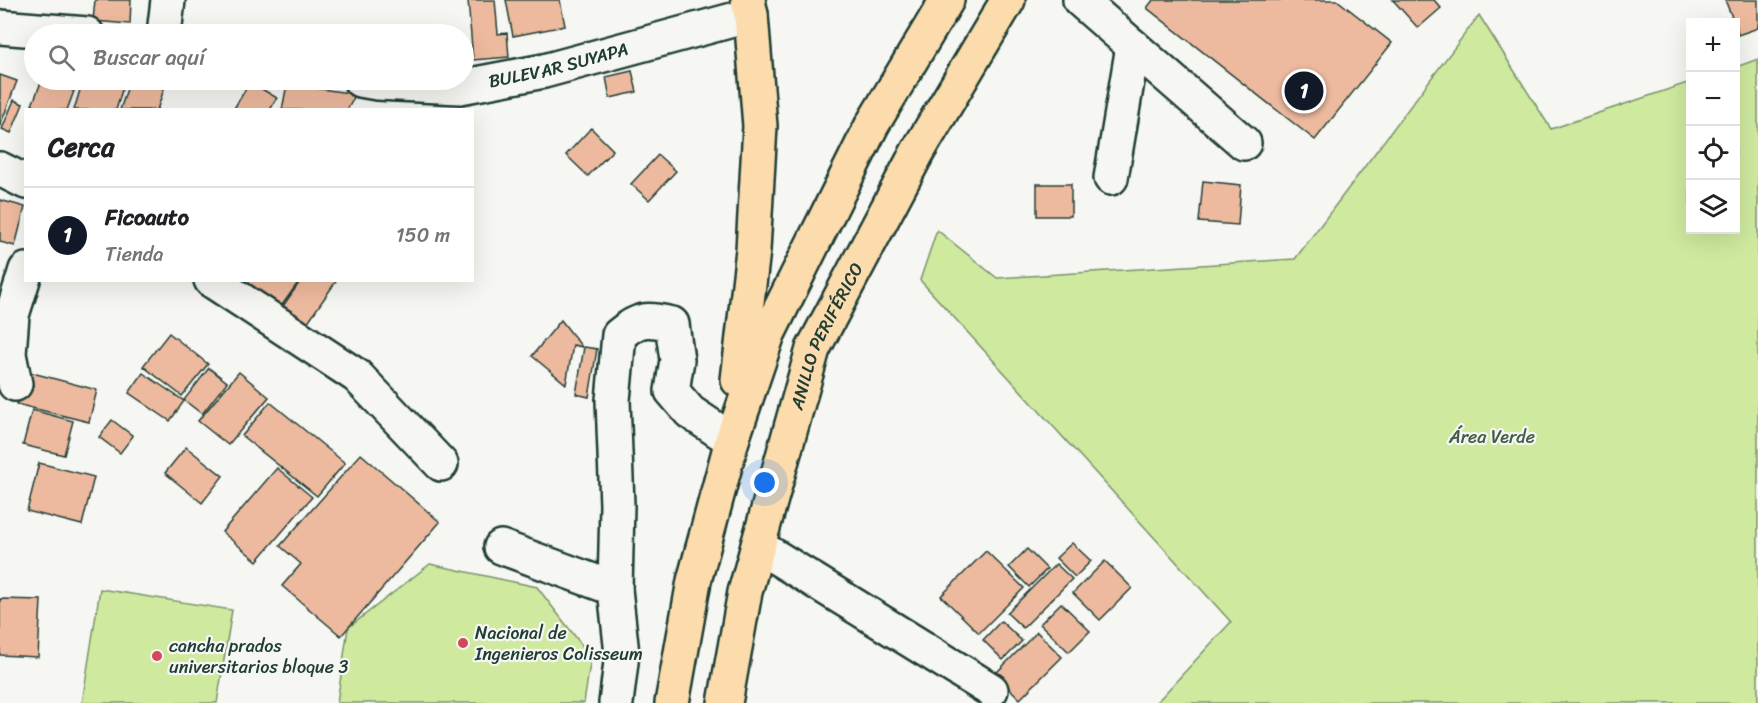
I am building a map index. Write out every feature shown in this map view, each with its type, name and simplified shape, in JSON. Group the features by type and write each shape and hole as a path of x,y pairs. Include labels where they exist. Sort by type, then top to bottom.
{"highway":[{"path":"672,703 694,580 732,440 764,345 872,125 947,0"},
{"name":"ANILLO PERIFÉRICO","path":"725,703 746,592 813,348 918,151 1008,0"},
{"path":"732,440 753,250 760,126 749,8"}],"street":[{"path":"165,24 168,0"},
{"path":"1080,0 1244,143"},
{"name":"BULEVAR SUYAPA","path":"474,84 544,71 749,8"},
{"path":"0,27 24,29"},
{"path":"1111,178 1132,46"},
{"path":"0,169 24,181"},
{"path":"15,384 9,354 12,315 24,276"},
{"path":"214,282 357,376 441,464"},
{"path":"616,703 622,654 615,589 617,505 613,400 619,335 633,323 653,320 672,324 677,360 672,391 690,412 732,440"},
{"path":"758,546 991,690"},
{"path":"501,547 615,589"}],"green space":[{"name":"Área Verde","path":"1479,15 1551,129 1686,83 1686,234 1740,234 1740,66 1758,59 1758,703 1156,703 1231,622 920,280 937,230 997,278 1295,259"},
{"name":"Nacional de Ingenieros Colisseum","path":"430,564 537,587 591,657 584,703 337,703 348,628"},
{"name":"cancha prados universitarios bloque 3","path":"100,589 232,610 217,703 82,703"}],"building":[{"path":"95,0 131,0 130,24 93,21"},
{"path":"468,0 495,0 498,34 507,33 509,57 474,60 474,24 470,24"},
{"path":"506,0 560,0 565,26 513,36"},
{"path":"1153,0 1337,0 1392,43 1315,140 1147,8"},
{"path":"1393,0 1434,0 1441,8 1418,28"},
{"path":"1725,0 1758,0 1758,28 1740,34 1740,18 1732,18"},
{"path":"632,71 637,92 610,98 606,77"},
{"path":"0,75 17,81 0,126"},
{"path":"38,90 74,91 68,108 39,108 32,105"},
{"path":"80,90 122,90 117,108 75,108"},
{"path":"127,90 164,90 158,108 121,108"},
{"path":"245,90 264,90 277,98 271,108 234,108"},
{"path":"286,90 328,90 356,94 348,108 282,108"},
{"path":"14,100 23,104 11,133 2,129"},
{"path":"591,128 613,150 588,176 566,155"},
{"path":"658,155 676,171 649,200 631,184"},
{"path":"1203,181 1241,185 1238,225 1199,222"},
{"path":"1037,184 1071,184 1071,216 1037,216"},
{"path":"0,200 24,207 15,246 0,242"},
{"path":"249,282 299,282 280,308 247,285"},
{"path":"300,282 336,282 305,326 281,309"},
{"path":"561,320 582,347 573,345 566,384 532,356"},
{"path":"169,333 208,364 182,396 143,366"},
{"path":"584,347 597,349 589,397 576,394"},
{"path":"209,368 227,382 202,414 184,400"},
{"path":"25,371 97,390 89,422 16,404"},
{"path":"239,372 269,397 228,445 198,421"},
{"path":"143,373 184,401 170,421 129,393"},
{"path":"270,402 345,463 317,496 242,436"},
{"path":"32,410 73,421 64,455 23,445"},
{"path":"112,420 133,436 120,453 99,437"},
{"path":"186,447 223,476 202,503 165,473"},
{"path":"361,454 440,522 341,636 282,586 301,564 280,546"},
{"path":"39,463 94,477 82,525 27,511"},
{"path":"277,468 312,497 257,561 222,532"},
{"path":"1072,543 1091,561 1075,577 1056,558"},
{"path":"1027,549 1047,569 1029,587 1009,567"},
{"path":"986,551 1024,588 979,633 941,596"},
{"path":"1105,561 1132,588 1100,620 1073,593"},
{"path":"1056,564 1072,579 1023,628 1007,613"},
{"path":"0,599 41,600 38,657 0,655"},
{"path":"1061,603 1090,631 1069,652 1040,624"},
{"path":"1001,621 1022,641 1003,660 983,640"},
{"path":"1037,632 1062,657 1020,699 995,674"}],"place":[{"name":"Ficoauto","path":"1304,91"},
{"name":"Nacional de Ingenieros Colisseum","path":"463,643"},
{"name":"cancha prados universitarios bloque 3","path":"157,656"}]}
